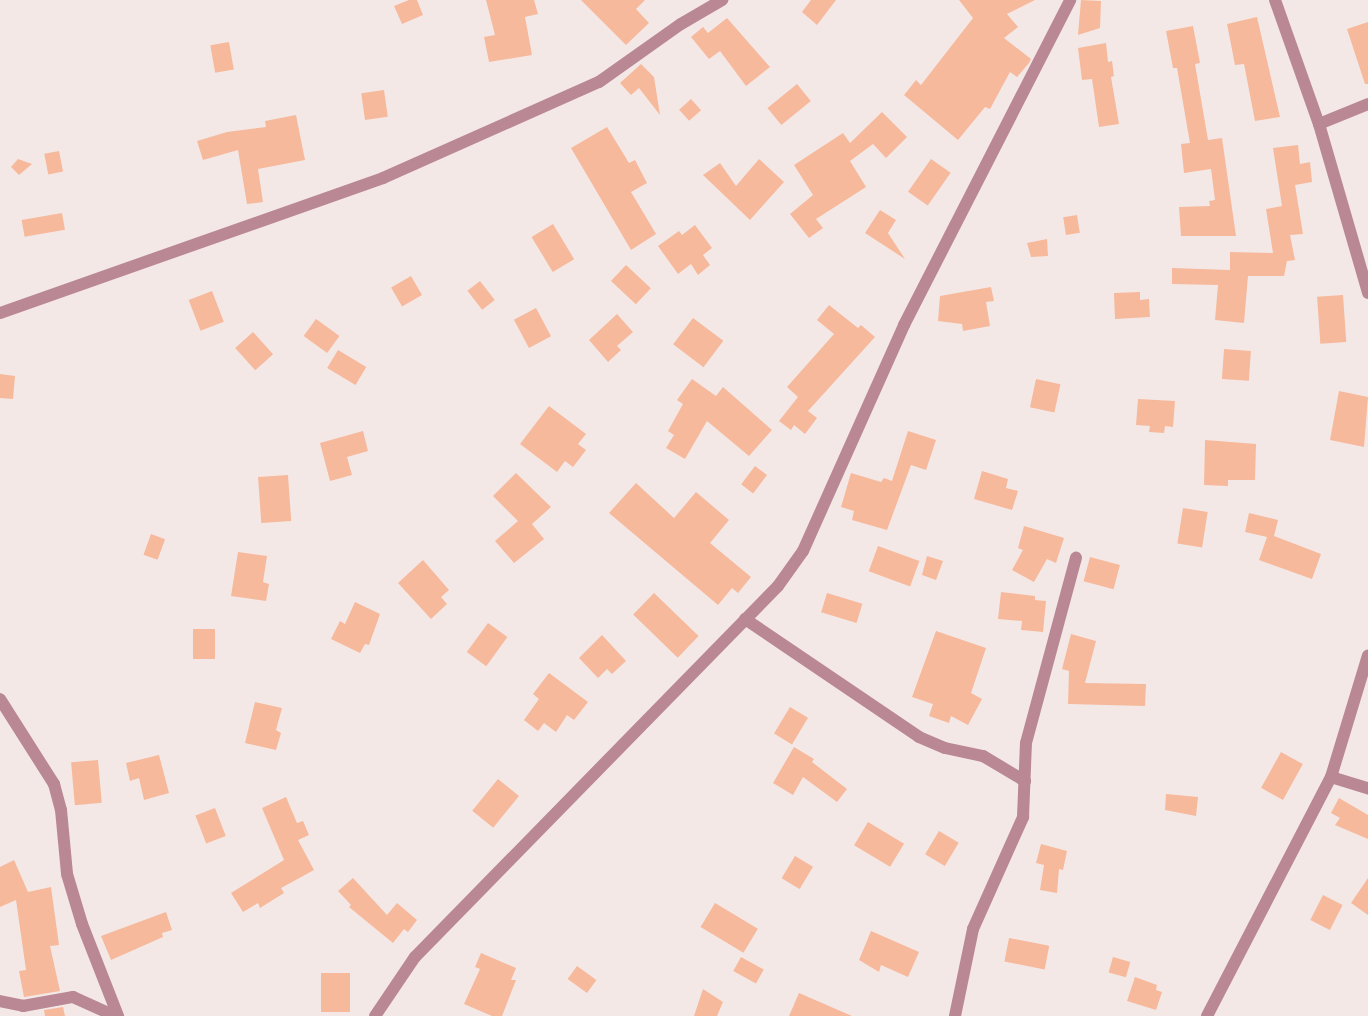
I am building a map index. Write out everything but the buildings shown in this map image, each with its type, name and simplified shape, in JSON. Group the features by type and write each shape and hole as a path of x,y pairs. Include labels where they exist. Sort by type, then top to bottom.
{"street":[{"path":"0,313 383,178 480,136 599,82 681,24 722,0"},
{"path":"375,1016 421,950 778,586 803,551 904,325 1070,0"},
{"path":"1275,0 1319,124 1367,288"},
{"path":"1319,124 1368,104"},
{"path":"955,1016 973,929 1023,817 1026,744 1033,709 1076,558"},
{"path":"745,619 919,737 945,748 983,756 1025,780"},
{"path":"1207,1016 1331,777 1368,655"},
{"path":"0,699 54,784 61,810 67,874 82,924 116,1016"},
{"path":"1331,777 1368,788"},
{"path":"0,1001 23,1006 73,997 116,1016"}]}
